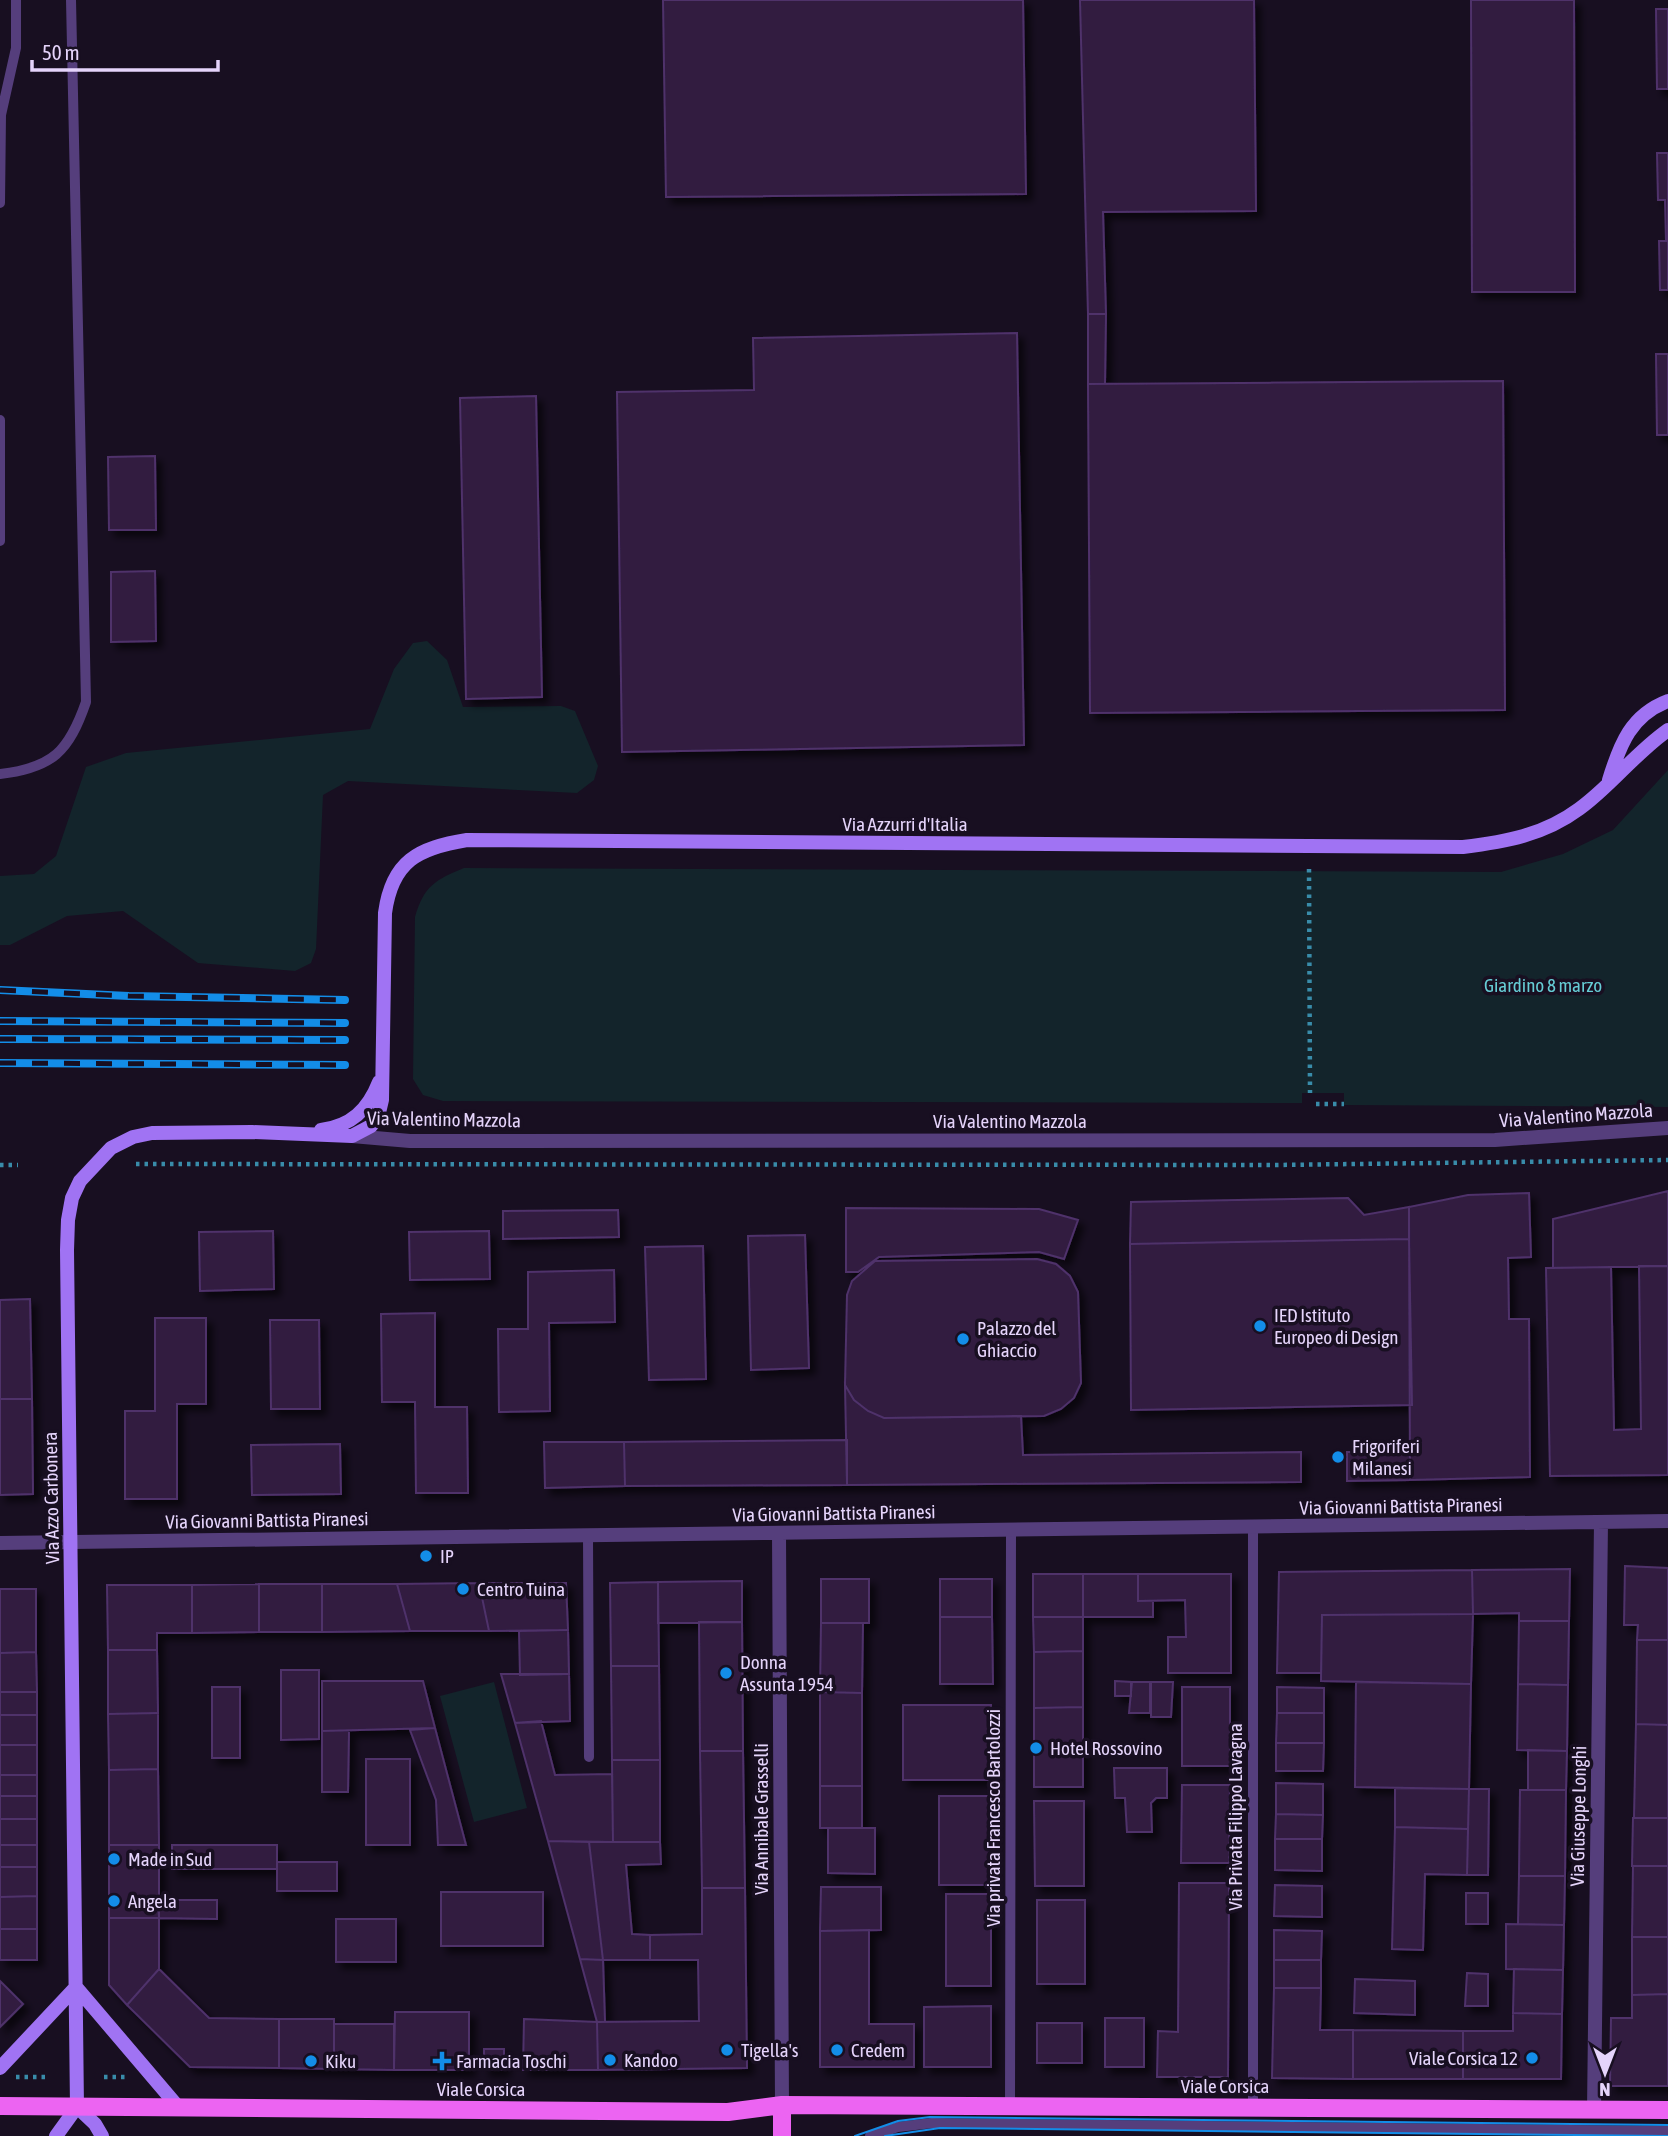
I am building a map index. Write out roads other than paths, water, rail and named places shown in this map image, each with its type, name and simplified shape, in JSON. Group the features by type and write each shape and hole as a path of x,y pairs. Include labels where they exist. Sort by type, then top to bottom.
{"main road":[{"name":"Viale Corsica","path":"0,2106 728,2112 782,2105 1668,2110"},
{"path":"782,2105 782,2136"}],"street":[{"name":"Via Azzurri d'Italia","path":"1607,784 1621,742 1635,721 1654,706 1668,701"},
{"name":"Via Azzurri d'Italia","path":"352,1136 367,1130 377,1117 382,1100 388,891 398,872 432,846 467,840 1463,847 1508,841 1533,834 1581,808 1627,763 1668,730"},
{"name":"Via Azzurri d'Italia","path":"298,1133 332,1129 356,1117 374,1094 382,1073"},
{"name":"Via Valentino Mazzola","path":"352,1136 410,1140 1495,1140 1668,1128"},
{"name":"Via Azzo Carbonera","path":"77,2107 67,1250 72,1198 80,1181 103,1155 133,1137 152,1133 298,1133 352,1136"},
{"name":"Via Giovanni Battista Piranesi","path":"0,1543 1668,1521"},
{"name":"Via Giuseppe Longhi","path":"1594,2110 1601,1522"},
{"name":"Via Annibale Grasselli","path":"779,1534 782,2105"},
{"path":"0,2068 76,1987 179,2108"},
{"path":"56,2136 77,2107 88,2115 102,2136"}],"lane":[{"path":"0,203 1,115 16,48 16,0"},
{"path":"0,774 28,771 55,757 74,736 86,702 71,0"},
{"path":"0,420 0,541"},
{"name":"Via Privata Filippo Lavagna","path":"1253,1527 1253,2107"},
{"name":"Via privata Francesco Bartolozzi","path":"1010,2106 1011,1531"},
{"path":"588,1536 589,1757"},
{"name":"Viale Corsica","path":"870,2136 898,2127 932,2123 1668,2131"}],"tram line":[{"path":"855,2136 898,2121 930,2117 1668,2125"},
{"path":"885,2136 940,2128 1668,2136"}],"railway":[{"path":"0,990 129,996 345,1000"},
{"path":"0,1021 345,1023"},
{"path":"0,1039 345,1040"},
{"path":"0,1063 345,1065"}],"place":[{"name":"IED Istituto Europeo di Design","path":"1260,1326"},
{"name":"Palazzo del Ghiaccio","path":"963,1339"},
{"name":"Frigoriferi Milanesi","path":"1338,1457"},
{"name":"IP","path":"426,1556"},
{"name":"Centro Tuina","path":"463,1589"},
{"name":"Donna Assunta 1954","path":"726,1673"},
{"name":"Hotel Rossovino","path":"1036,1748"},
{"name":"Made in Sud","path":"114,1859"},
{"name":"Angela","path":"114,1901"},
{"name":"Tigella's","path":"727,2050"},
{"name":"Credem","path":"837,2050"},
{"name":"Viale Corsica 12","path":"1532,2058"},
{"name":"Kandoo","path":"610,2060"},
{"name":"Kiku","path":"311,2061"},
{"name":"Farmacia Toschi","path":"442,2061"}],"park label":[{"name":"Giardino 8 marzo","path":"1543,985"}]}
